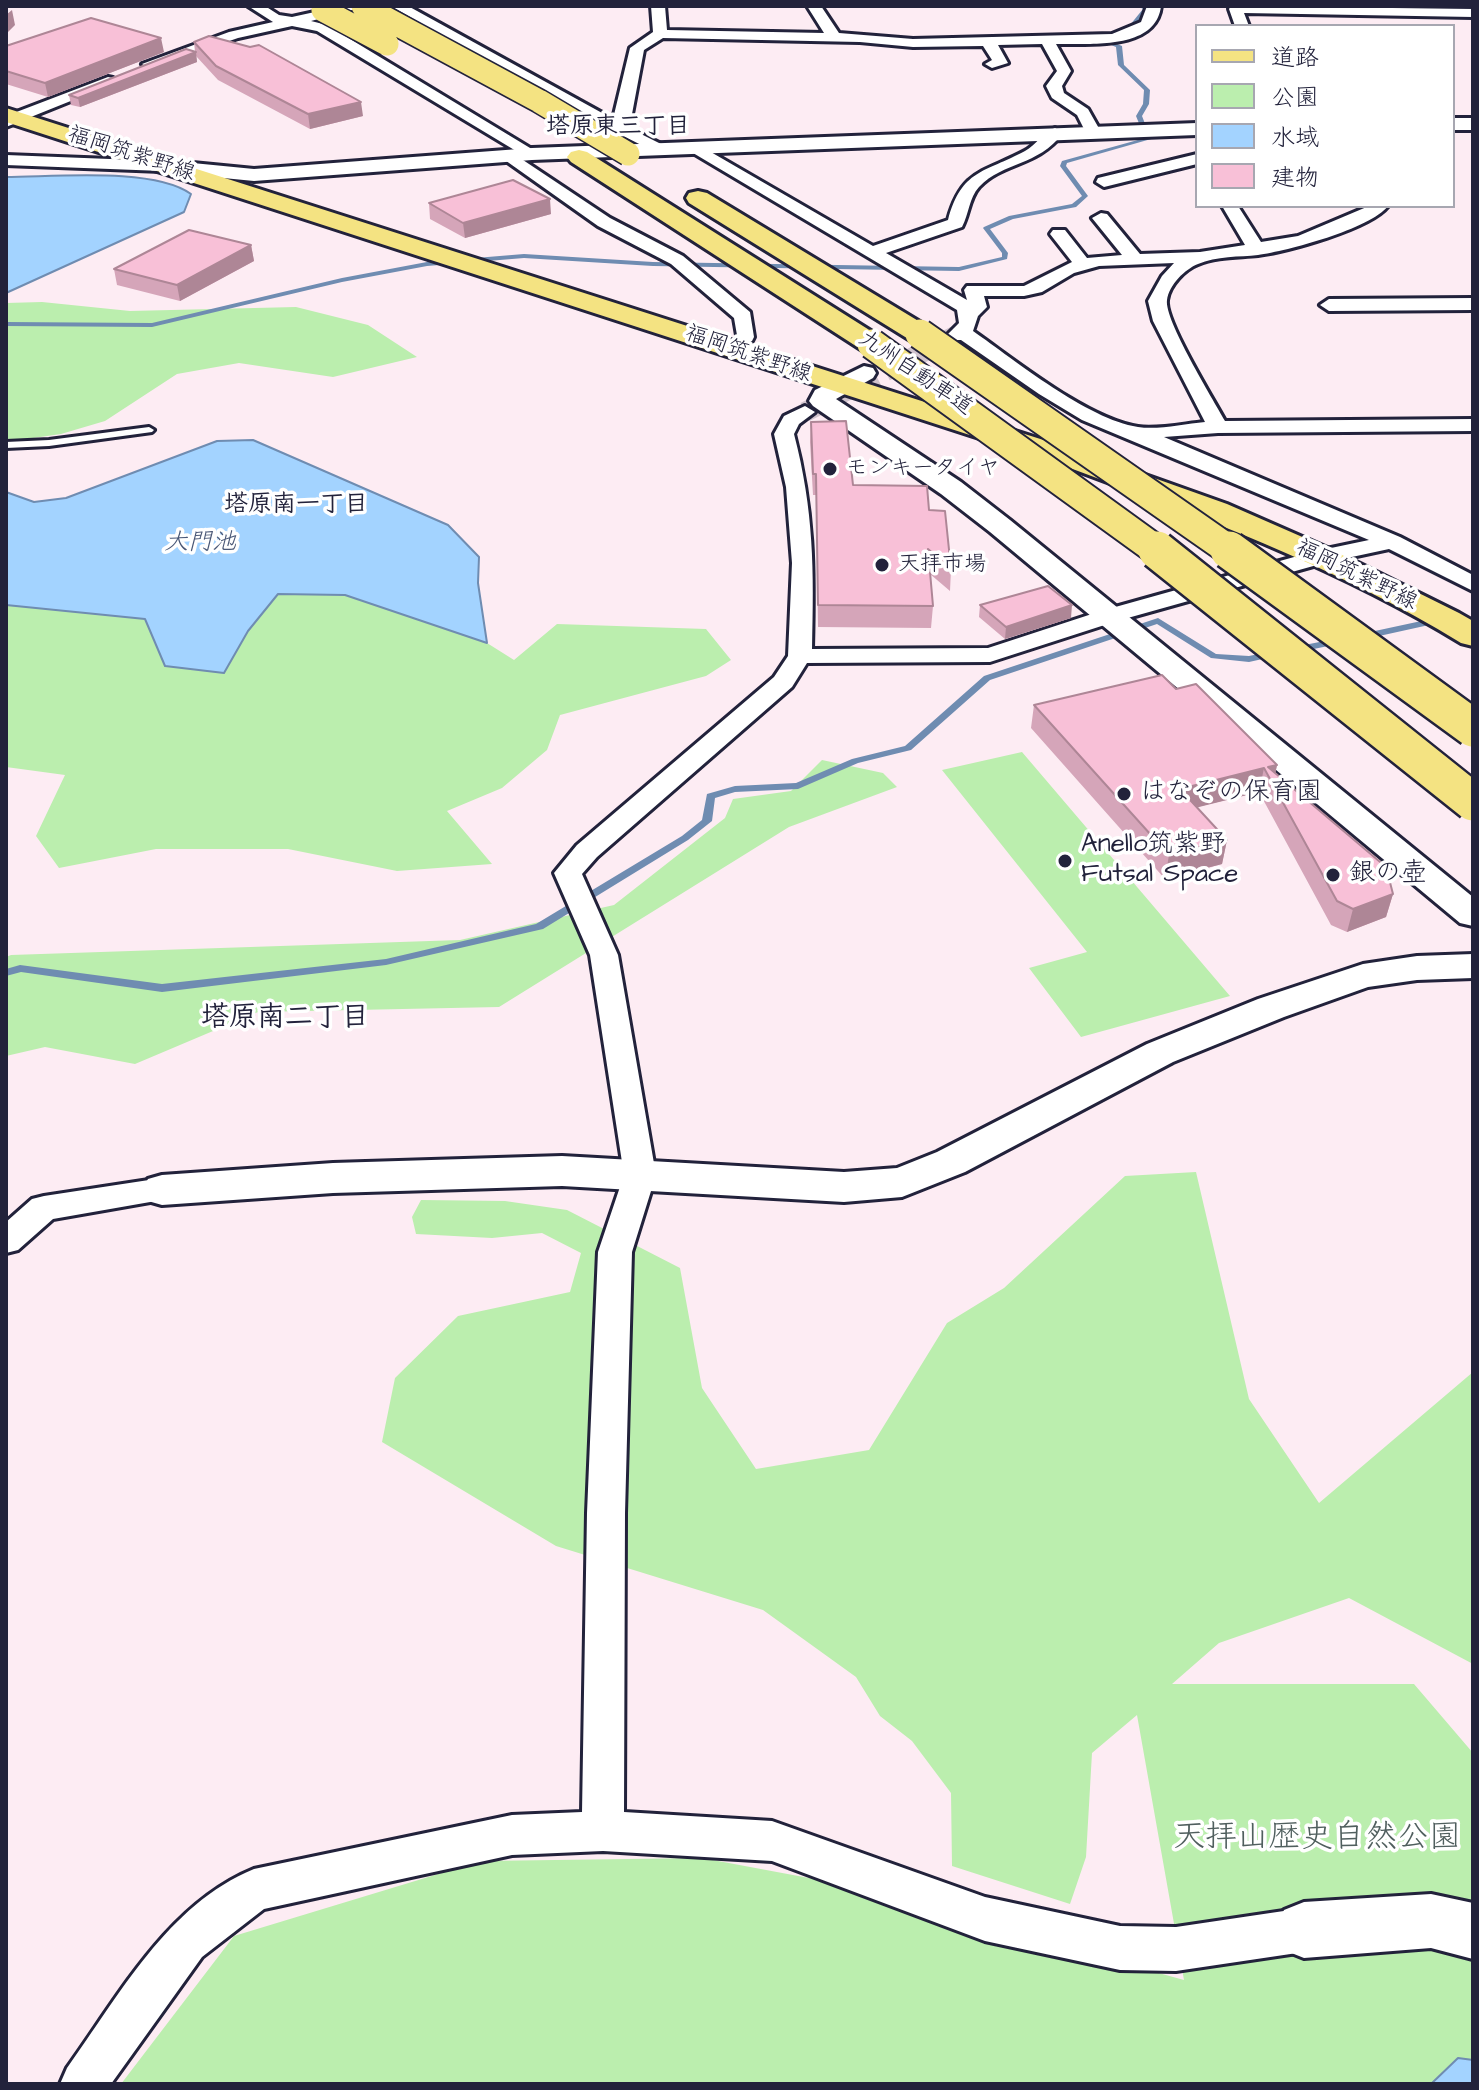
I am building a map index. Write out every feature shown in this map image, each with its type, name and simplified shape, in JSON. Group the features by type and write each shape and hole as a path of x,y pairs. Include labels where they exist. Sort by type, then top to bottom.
{"main road":[{"path":"362,6 539,101 628,154 656,160"},
{"name":"九州自動車道","path":"319,8 413,58 579,157 858,368 982,419 1354,702 1473,802"},
{"name":"福岡筑紫野線","path":"13,114 162,166 537,285 858,368 1070,458 1216,511 1320,557 1473,636"},
{"name":"福岡筑紫野線","path":"13,114 220,173 745,337 858,368 1128,458 1359,549 1473,608"},
{"name":"九州自動車道","path":"681,187 920,334 1225,547 1473,728"}],"street":[{"path":"255,6 275,18 322,28 532,154"},
{"path":"13,114 202,45 362,6"},
{"path":"398,6 616,128 656,160"},
{"path":"658,6 660,34"},
{"path":"814,6 834,37"},
{"path":"616,128 624,114 637,48 660,34 834,37 913,43 1112,38 1141,31 1151,19 1154,6"},
{"path":"1241,24 1236,9 1473,13"},
{"path":"1046,39 1064,71 1054,86 1057,95 1083,112 1093,132"},
{"path":"988,41 1001,63 992,64"},
{"path":"6,160 162,166 254,175 508,155 656,160 691,147 1055,133 1195,132"},
{"path":"871,252 956,223 959,203 984,171 1021,158 1048,143 1055,133"},
{"path":"691,147 964,306 963,328"},
{"path":"508,155 604,222 677,260 743,316 745,337"},
{"path":"1104,182 1195,159"},
{"path":"1231,208 1257,250"},
{"path":"1218,427 1162,321 1157,301 1176,270 1187,260 1200,257 1302,241 1377,208"},
{"path":"1101,218 1133,257"},
{"path":"1059,234 1083,265"},
{"path":"963,328 978,307 973,290 1024,291 1036,288 1068,269 1133,257 1200,257"},
{"path":"1329,305 1473,304"},
{"path":"963,328 1066,402 1108,425 1136,433 1392,542 1473,584"},
{"path":"858,368 824,395 822,401 951,488 1473,915"},
{"path":"603,1831 606,1513 615,1252 640,1175 604,955 568,873 587,851 783,682 800,656 803,563 797,487 784,434 791,420 805,412"},
{"path":"1136,433 1218,427 1473,425"},
{"path":"800,656 990,655 1109,616 1320,557 1392,542"},
{"path":"6,1241 44,1208 162,1190 333,1178 532,1172 844,1187 902,1182 975,1150 1160,1053 1271,1008 1363,976 1417,968 1473,966"},
{"path":"83,2084 186,1941 254,1890 512,1835 603,1831 772,1841 985,1919 1120,1948 1176,1949 1304,1930 1431,1921 1473,1931"}],"lane":[{"path":"6,445 49,443 149,430"}],"green space":[{"path":"42,302 130,311 296,307 368,325 417,357 333,377 239,363 177,374 105,421 61,434 6,442 6,303"},
{"path":"278,594 345,595 487,643 514,660 557,624 706,629 731,660 706,676 560,715 547,750 502,788 447,811 492,864 397,871 288,849 156,849 59,868 36,836 65,775 6,767 6,605 146,619 165,666 223,673 248,631"},
{"name":"Anello筑紫野 Futsal Space","path":"1022,752 1230,996 1081,1037 1029,968 1087,952 942,770"},
{"path":"822,760 883,773 897,787 789,827 499,1007 258,1012 135,1064 45,1047 6,1056 6,957 11,955 460,940 614,905 725,818 733,799 791,791"},
{"name":"天拝山歴史自然公園","path":"1196,1172 1249,1399 1319,1503 1473,1372 1473,1664 1349,1598 1219,1643 1172,1684 1414,1684 1473,1753 1473,2084 121,2084 234,1936 481,1861 702,1858 825,1881 1184,1980 1137,1715 1092,1753 1086,1857 1070,1904 952,1866 951,1793 912,1741 880,1716 856,1677 763,1610 556,1546 382,1442 395,1378 458,1316 570,1292 581,1253 542,1233 492,1238 416,1234 412,1217 421,1200 505,1201 567,1210 680,1268 702,1388 756,1469 869,1450 947,1323 1004,1288 1125,1176"}],"water":[{"path":"6,177 128,177 153,180 191,194 184,212 6,293"},
{"name":"大門池","path":"253,440 448,525 479,557 478,583 487,643 345,595 278,594 248,631 224,673 165,666 145,619 6,605 6,492 34,502 66,498 217,441"},
{"path":"1458,2058 1473,2060 1473,2084 1431,2084"}],"building":[{"path":"91,18 161,38 45,83 6,71 6,46"},
{"path":"209,36 250,47 259,45 361,102 308,114 216,66 194,42"},
{"path":"186,49 196,52 78,98 69,95"},
{"path":"513,180 550,199 463,223 429,203"},
{"path":"189,230 251,245 177,285 114,269"},
{"name":"天拝市場","path":"846,421 853,485 927,486 929,510 945,511 951,569 928,549 933,606 818,605 816,474 813,474 811,422"},
{"path":"1048,586 1072,605 1006,627 980,605"},
{"path":"1162,675 1176,689 1196,684 1277,765 1268,767 1386,867 1393,894 1353,909 1337,901 1264,768 1180,789 1227,840 1169,855 1034,705"}],"waterway":[{"path":"6,324 152,325 342,280 427,264 524,256 653,264 959,269 1005,258 1005,253 986,228 1011,217 1074,206 1085,196 1063,166 1064,162 1148,139 1139,116 1146,104 1147,90 1121,65 1119,46 1108,42 1106,35 1132,26 1146,9 1141,6"},
{"path":"6,973 20,968 162,988 386,962 539,927 685,838 707,821 710,796 735,789 798,786 855,761 908,748 987,678 1158,621 1214,656 1249,659 1273,654"},
{"path":"1361,637 1426,623"},
{"path":"1294,650 1340,641"}],"tunnel":[{"path":"805,412 955,336"}],"place":[{"name":"モンキータイヤ","path":"830,469"},
{"name":"天拝市場","path":"882,565"},
{"name":"はなぞの保育園","path":"1124,794"},
{"name":"Anello筑紫野 Futsal Space","path":"1065,861"},
{"name":"銀の壺","path":"1333,875"}],"district":[{"name":"塔原東三丁目","path":"618,128"},
{"name":"塔原南一丁目","path":"296,506"},
{"name":"塔原南二丁目","path":"285,1019"}]}
